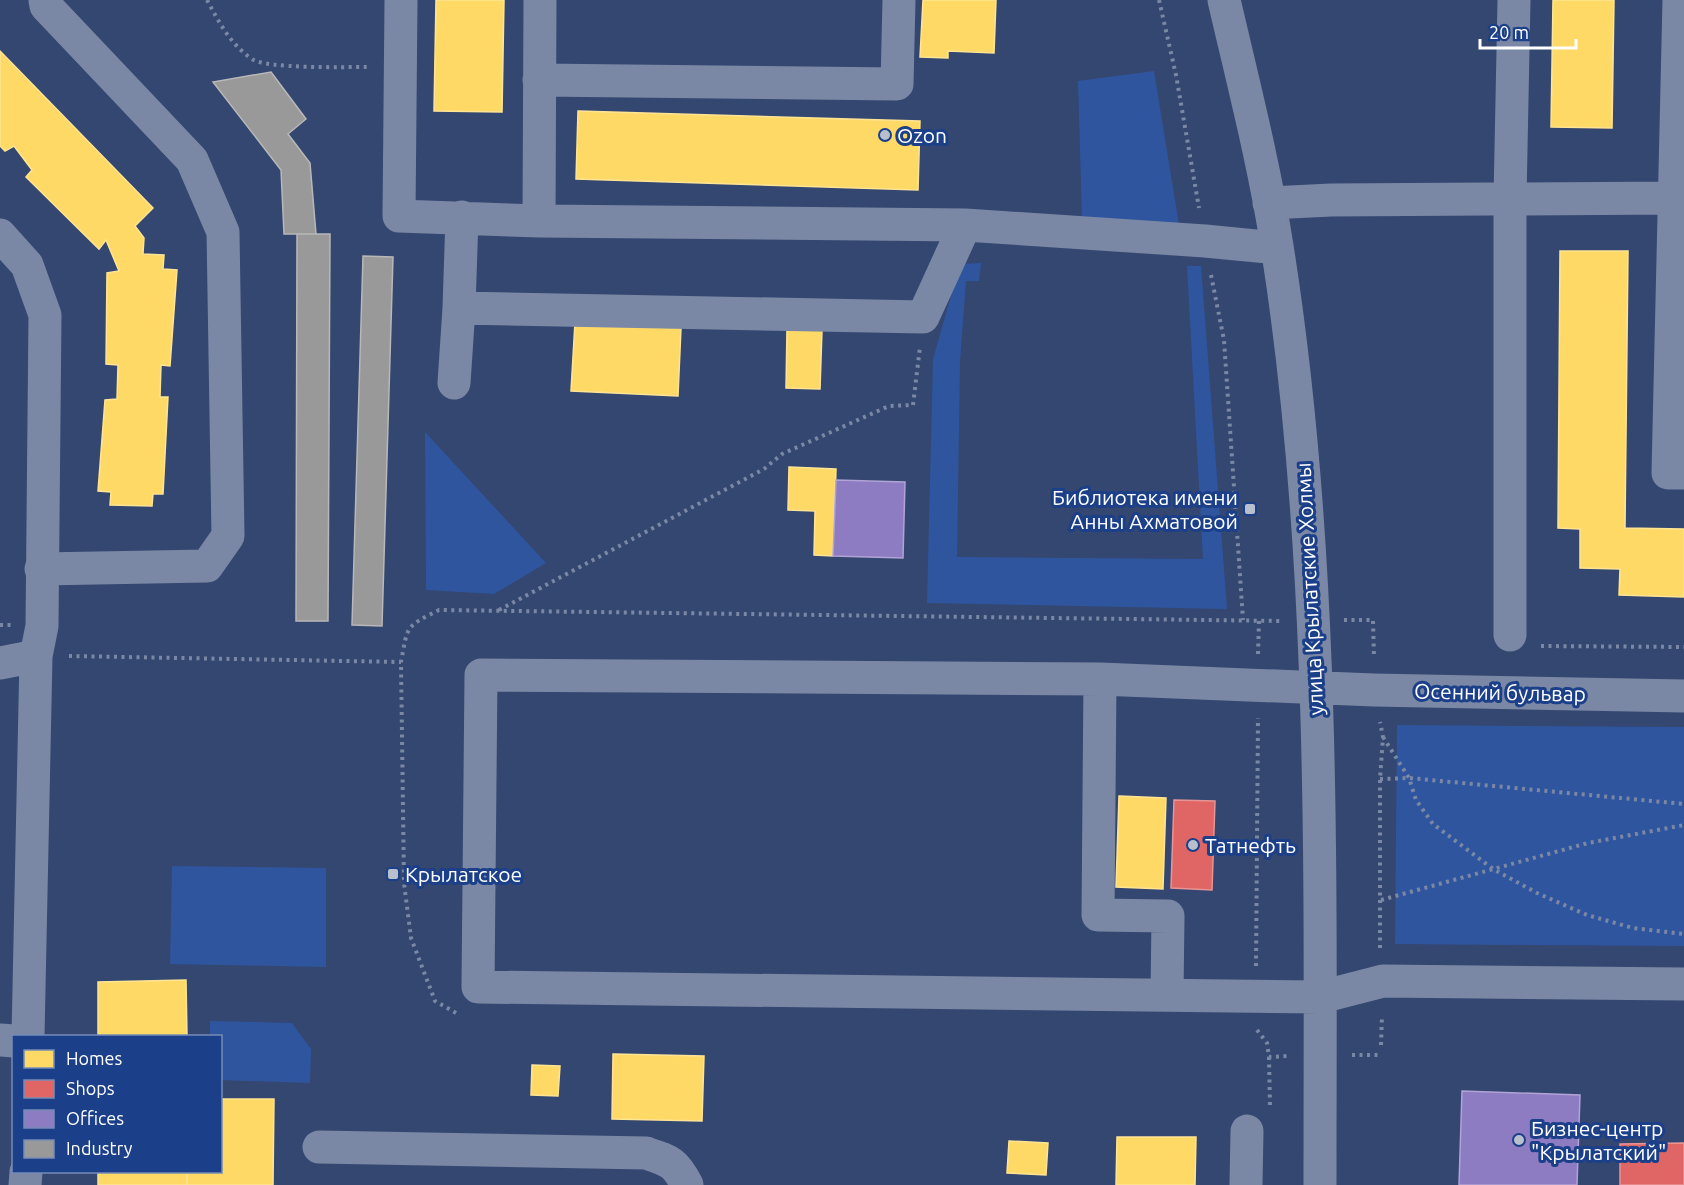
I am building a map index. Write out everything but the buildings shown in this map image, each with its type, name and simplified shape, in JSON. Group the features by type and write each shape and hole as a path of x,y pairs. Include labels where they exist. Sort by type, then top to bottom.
{"street":[{"path":"41,569 207,566 228,536 223,232 192,160 46,6 45,0"},
{"path":"401,0 399,216 965,225 1277,248"},
{"path":"539,220 540,0"},
{"path":"540,80 897,84 899,0"},
{"name":"улица Крылатские Холмы","path":"1224,0 1277,248 1298,409 1313,591 1321,997 1320,1185"},
{"path":"1510,635 1510,198 1514,0"},
{"path":"1679,0 1675,198 1678,361 1668,472 1684,473"},
{"path":"1269,203 1331,200 1675,198"},
{"path":"454,383 462,217"},
{"path":"459,308 923,317 965,225"},
{"path":"0,235 27,265 45,315 42,626 36,656 28,1035"},
{"path":"0,663 36,656"},
{"name":"Осенний бульвар","path":"1167,994 478,987 480,675 1100,679 1684,696"},
{"path":"1100,679 1098,915 1168,916 1167,994 1321,997 1383,981 1684,984"},
{"path":"1246,1185 1247,1131"},
{"path":"319,1147 646,1153 670,1161 681,1172 687,1185"}],"path":[{"path":"207,0 228,37 253,60 290,66 401,67"},
{"path":"1159,0 1176,75 1204,241 1224,340 1243,620"},
{"path":"498,610 764,469 782,454 889,406 913,405 923,317"},
{"path":"463,1017 435,1001 411,938 404,884 401,662 406,633 413,623 438,610 1259,621 1373,620"},
{"path":"1259,621 1255,1028 1267,1043 1269,1057 1382,1055"},
{"path":"1510,635 1530,646 1684,647"},
{"path":"36,656 401,662"},
{"path":"1381,1045 1383,981 1379,938 1380,779 1383,737 1409,778 1416,800 1433,824 1493,869 1537,893 1587,915 1633,928 1684,934"},
{"path":"1380,779 1409,778 1684,804"},
{"path":"1381,900 1588,843 1684,825"}],"shaded area":[{"path":"1154,71 1179,225 1082,218 1078,81"},
{"path":"981,263 979,281 966,281 960,361 957,557 1203,559 1187,266 1201,266 1227,609 927,603 933,359 960,264"},
{"path":"425,432 546,563 494,594 426,590"},
{"path":"1397,725 1684,727 1684,946 1395,944"},
{"path":"172,866 326,868 326,967 170,964"},
{"path":"210,1021 292,1023 311,1049 310,1083 222,1080 222,1035 210,1035"}],"place":[{"name":"Ozon","path":"885,135"},
{"name":"Библиотека имени Анны Ахматовой","path":"1250,509"},
{"name":"Татнефть","path":"1193,845"},
{"name":"Крылатское","path":"393,874"},
{"name":"Бизнес-центр \"Крылатский\"","path":"1519,1140"}]}
